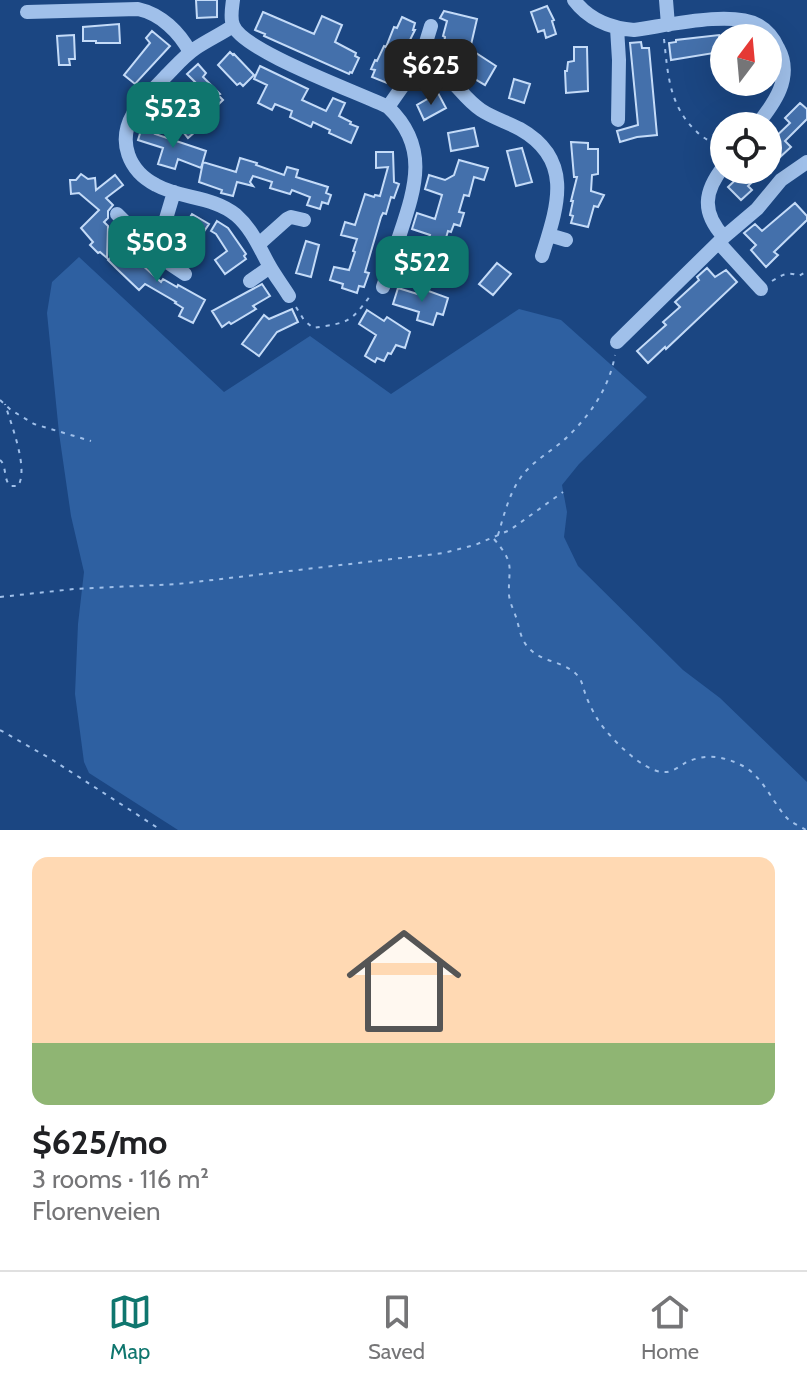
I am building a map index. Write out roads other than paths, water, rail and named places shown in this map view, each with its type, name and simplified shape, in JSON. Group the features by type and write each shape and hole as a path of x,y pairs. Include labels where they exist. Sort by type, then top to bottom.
{"street":[{"path":"233,0 233,26 249,43 388,107 398,116 411,138 416,164 413,191 391,280"},
{"path":"574,0 588,15 617,28 634,30 725,19 759,25 781,53 784,66 782,89 767,112"},
{"path":"666,0 666,26"},
{"path":"27,12 55,6 146,11 174,30 190,52"},
{"path":"233,26 190,52 139,105 126,130 125,148 132,164 157,186 210,202 232,212 246,224 289,296"},
{"path":"423,63 431,26"},
{"path":"617,28 618,120"},
{"path":"388,107 416,67 423,63"},
{"path":"423,63 447,76 479,109 521,129 545,148 557,178 558,194 556,212 542,256"},
{"path":"617,342 757,209 781,180 807,162"},
{"path":"713,184 707,205 722,240 761,289"},
{"path":"152,249 162,232 174,192"},
{"path":"117,214 152,249 185,274"},
{"path":"259,244 287,219 304,220"},
{"path":"549,235 566,240"},
{"path":"250,281 270,267"},
{"path":"640,295 652,308"}]}
